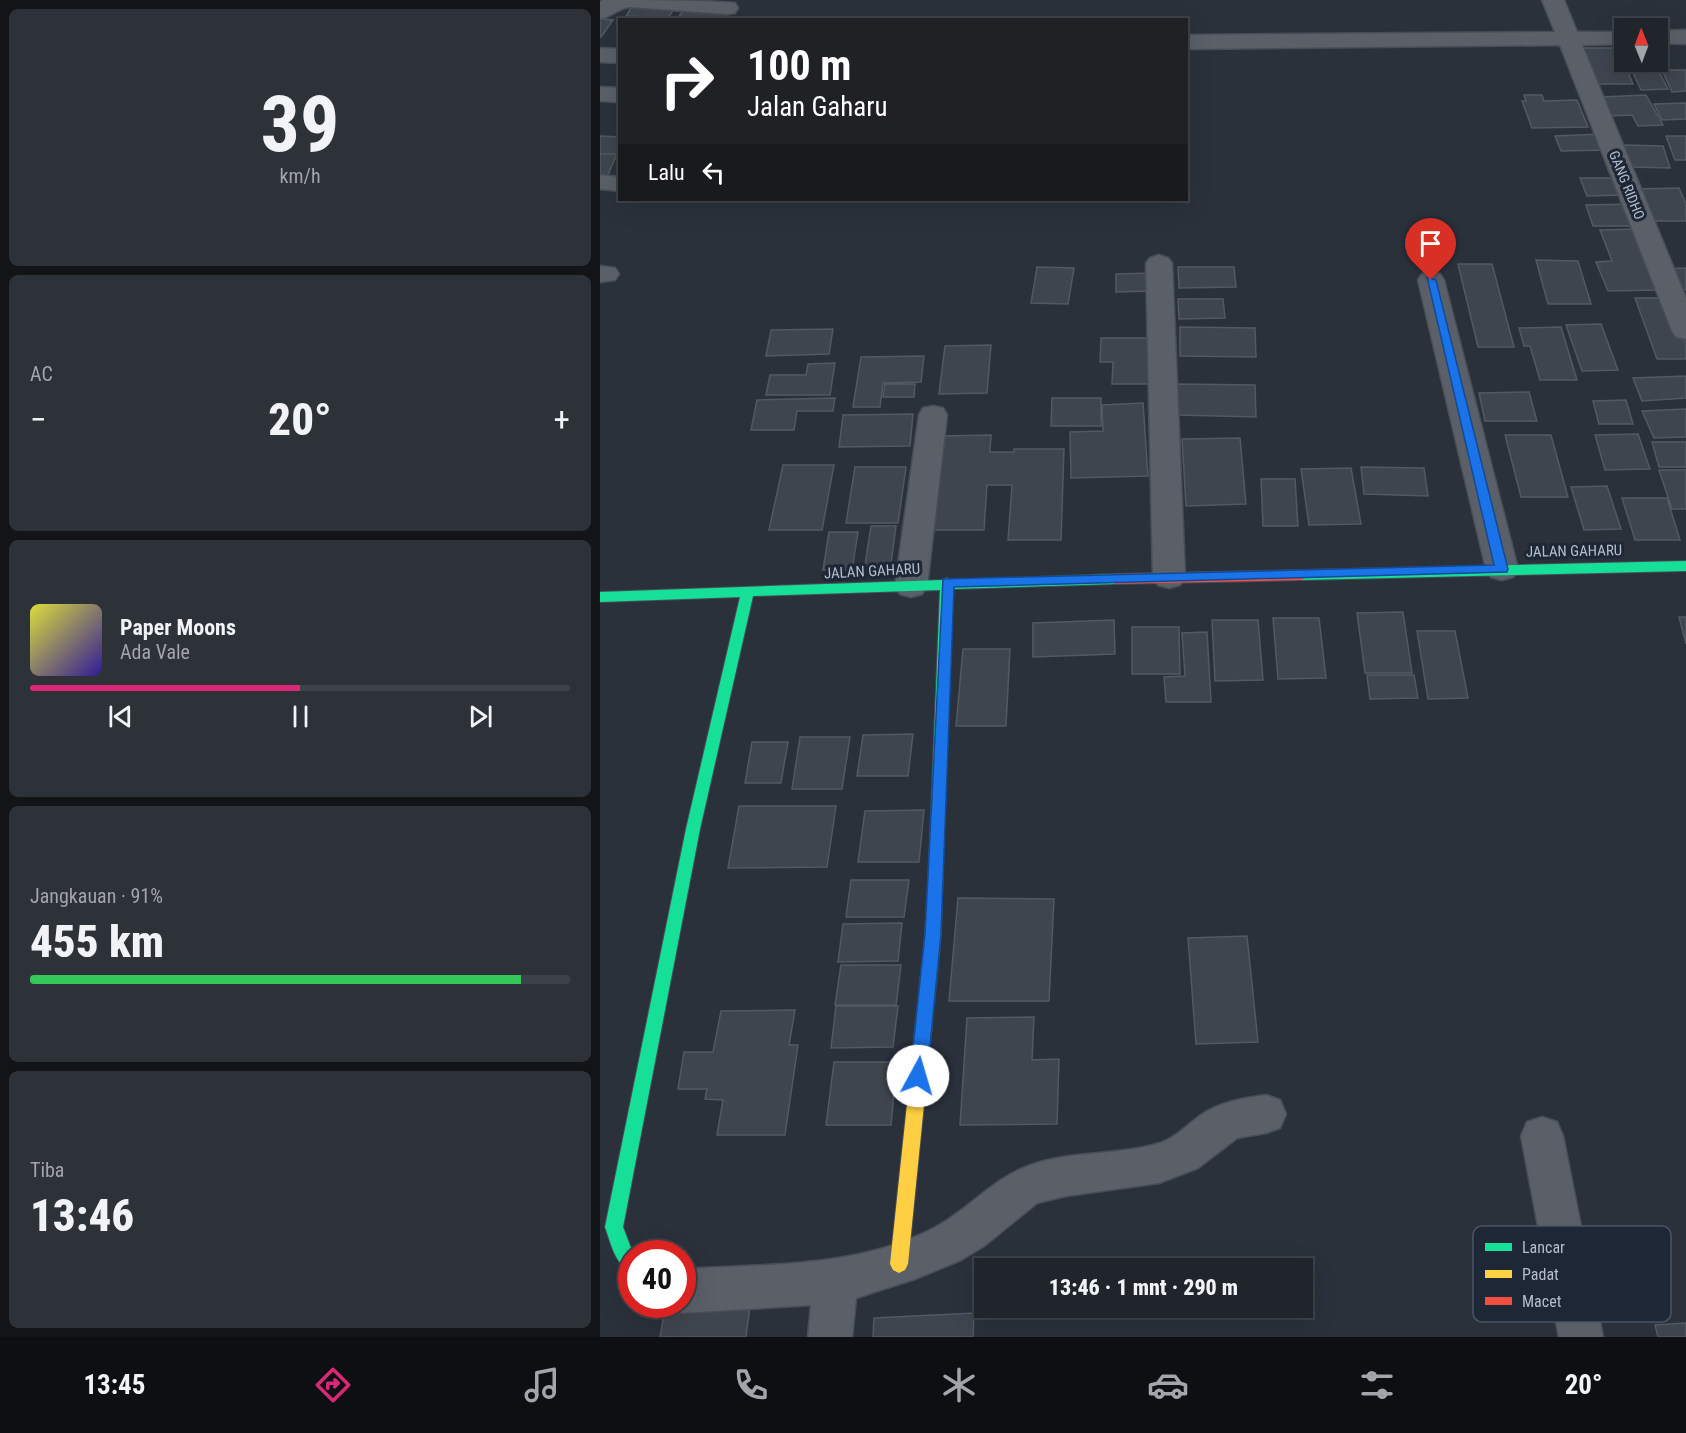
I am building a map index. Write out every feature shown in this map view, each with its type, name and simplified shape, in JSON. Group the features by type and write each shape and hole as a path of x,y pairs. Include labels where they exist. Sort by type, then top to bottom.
{"street":[{"name":"GANG RIDHO","path":"1553,0 1686,331"},
{"path":"600,14 612,3 629,1 727,8"},
{"path":"1668,37 1686,37"},
{"path":"1188,42 1614,38"},
{"path":"600,55 618,56"},
{"path":"600,94 618,95"},
{"path":"600,182 618,184"},
{"path":"1159,262 1169,577"},
{"path":"1431,280 1502,569"},
{"path":"911,586 933,415"},
{"name":"JALAN GAHARU","path":"600,597 747,594 947,583 1686,566"},
{"path":"899,1264 933,934 947,583"},
{"path":"619,1240 614,1227 693,829 747,594"},
{"path":"696,1290 836,1282 899,1264 962,1236 1012,1194 1029,1185 1051,1179 1149,1166 1178,1157 1223,1124 1247,1116 1266,1114"},
{"path":"1542,1136 1559,1226"},
{"path":"830,1337 836,1282"},
{"path":"1578,1322 1581,1337"}],"building":[{"path":"634,3 676,6 668,18 626,16"},
{"path":"685,7 731,10 726,18 678,18"},
{"path":"600,19 613,20 601,37 600,37"},
{"path":"1578,48 1614,48 1614,72 1628,72 1633,84 1592,84"},
{"path":"1686,70 1686,91 1672,92 1663,72"},
{"path":"1633,72 1659,72 1668,89 1641,90"},
{"path":"1524,95 1542,95 1544,101 1577,100 1588,127 1532,128 1522,101 1526,101"},
{"path":"1646,95 1663,125 1638,126 1632,115 1610,116 1601,97"},
{"path":"1686,103 1686,119 1662,120 1654,104"},
{"path":"1601,134 1608,150 1561,151 1555,136"},
{"path":"600,136 618,137 617,154 600,154"},
{"path":"1666,136 1686,136 1686,160 1675,160"},
{"path":"1624,145 1663,146 1670,168 1630,167"},
{"path":"600,154 617,154 607,177 600,177"},
{"path":"1580,178 1620,178 1626,195 1587,196"},
{"path":"1679,188 1686,204 1686,221 1646,221 1633,189"},
{"path":"1633,204 1641,226 1593,226 1586,205"},
{"path":"1643,229 1659,290 1608,291 1596,262 1612,261 1600,230"},
{"path":"1536,260 1578,261 1591,304 1548,304"},
{"path":"1458,264 1492,264 1514,347 1478,347"},
{"path":"1037,267 1074,268 1068,304 1031,303"},
{"path":"1178,267 1234,267 1236,287 1179,288"},
{"path":"1686,268 1686,290 1673,290 1663,269"},
{"path":"1153,273 1154,291 1116,292 1116,274"},
{"path":"1635,298 1668,298 1686,343 1686,359 1657,359"},
{"path":"1178,299 1223,299 1225,318 1179,319"},
{"path":"1601,324 1618,370 1582,371 1566,325"},
{"path":"1180,327 1255,328 1256,357 1180,356"},
{"path":"1561,327 1577,380 1540,380 1530,346 1524,346 1519,328"},
{"path":"833,329 829,354 766,356 771,330"},
{"path":"1101,338 1157,338 1156,384 1112,384 1113,362 1100,362"},
{"path":"991,345 987,393 939,394 945,346"},
{"path":"924,356 921,382 883,383 880,407 853,407 861,357"},
{"path":"835,363 830,395 766,395 770,375 806,375 808,364"},
{"path":"1686,376 1686,398 1642,401 1633,378"},
{"path":"885,384 915,384 914,397 883,397"},
{"path":"1178,384 1255,385 1256,417 1177,415"},
{"path":"1529,392 1537,421 1485,421 1479,393"},
{"path":"835,398 833,411 797,411 794,430 751,430 757,400"},
{"path":"1052,398 1101,398 1101,426 1051,426"},
{"path":"1626,400 1633,424 1599,424 1593,401"},
{"path":"1143,403 1148,476 1071,478 1070,432 1103,431 1102,405"},
{"path":"1686,409 1686,437 1654,438 1642,411"},
{"path":"913,414 910,446 839,447 843,415"},
{"path":"1638,434 1650,469 1605,470 1595,435"},
{"path":"991,435 990,452 1014,452 1014,449 1064,449 1061,540 1008,540 1012,485 987,485 984,530 931,530 942,436"},
{"path":"1505,435 1551,435 1568,497 1521,497"},
{"path":"1240,438 1246,504 1186,506 1182,439"},
{"path":"1652,442 1686,442 1686,467 1659,467"},
{"path":"783,465 834,465 822,530 769,530"},
{"path":"855,467 906,467 898,523 846,523"},
{"path":"1361,467 1424,468 1428,496 1364,494"},
{"path":"1351,468 1361,524 1309,525 1301,469"},
{"path":"1659,470 1686,470 1686,509 1672,509"},
{"path":"1261,479 1295,479 1298,526 1263,526"},
{"path":"1607,486 1621,529 1584,530 1571,487"},
{"path":"1622,498 1667,498 1680,540 1635,540"},
{"path":"871,526 896,526 890,571 864,572"},
{"path":"829,532 858,532 852,570 823,570"},
{"path":"1403,612 1412,673 1365,673 1357,613"},
{"path":"1679,617 1686,617 1686,644"},
{"path":"1273,618 1319,618 1326,678 1278,679"},
{"path":"1114,620 1115,654 1033,657 1033,623"},
{"path":"1212,620 1258,620 1263,680 1215,681"},
{"path":"1132,627 1179,627 1180,674 1132,674"},
{"path":"1417,631 1455,631 1468,698 1428,699"},
{"path":"1207,632 1211,702 1166,702 1164,677 1185,676 1182,633"},
{"path":"963,649 1010,649 1006,726 956,726"},
{"path":"1367,675 1414,675 1418,698 1370,699"},
{"path":"913,734 908,776 857,776 863,735"},
{"path":"800,737 850,737 842,789 792,789"},
{"path":"752,742 788,742 781,783 745,783"},
{"path":"739,806 836,806 827,867 728,868"},
{"path":"924,810 919,862 858,862 865,811"},
{"path":"851,880 909,880 904,917 846,917"},
{"path":"958,898 1054,899 1049,1001 949,1001"},
{"path":"902,923 898,961 838,962 843,924"},
{"path":"1247,936 1258,1042 1196,1044 1188,938"},
{"path":"841,965 901,965 896,1005 835,1005"},
{"path":"836,1006 898,1006 893,1047 831,1048"},
{"path":"795,1010 789,1045 798,1045 785,1135 717,1135 723,1100 705,1099 707,1089 678,1089 684,1052 713,1052 721,1011"},
{"path":"1034,1017 1032,1060 1059,1059 1057,1124 960,1125 967,1018"},
{"path":"834,1062 897,1062 891,1125 826,1125"},
{"path":"750,1306 746,1337 660,1337 663,1318 696,1318 696,1308"},
{"path":"974,1313 973,1337 873,1337 874,1318"},
{"path":"1686,1323 1686,1337 1658,1337 1655,1325"}],"traffic: fast":[{"path":"1302,575 1686,566"},
{"path":"600,597 1115,579"},
{"path":"936,863 947,583"},
{"path":"619,1240 614,1227 693,829 747,594"}],"traffic: slow":[{"path":"899,1264 933,935 936,863"}],"traffic: jam":[{"path":"1115,579 1302,575"}],"route":[{"path":"918,1076 933,934 947,583 1502,569 1431,280"}]}
